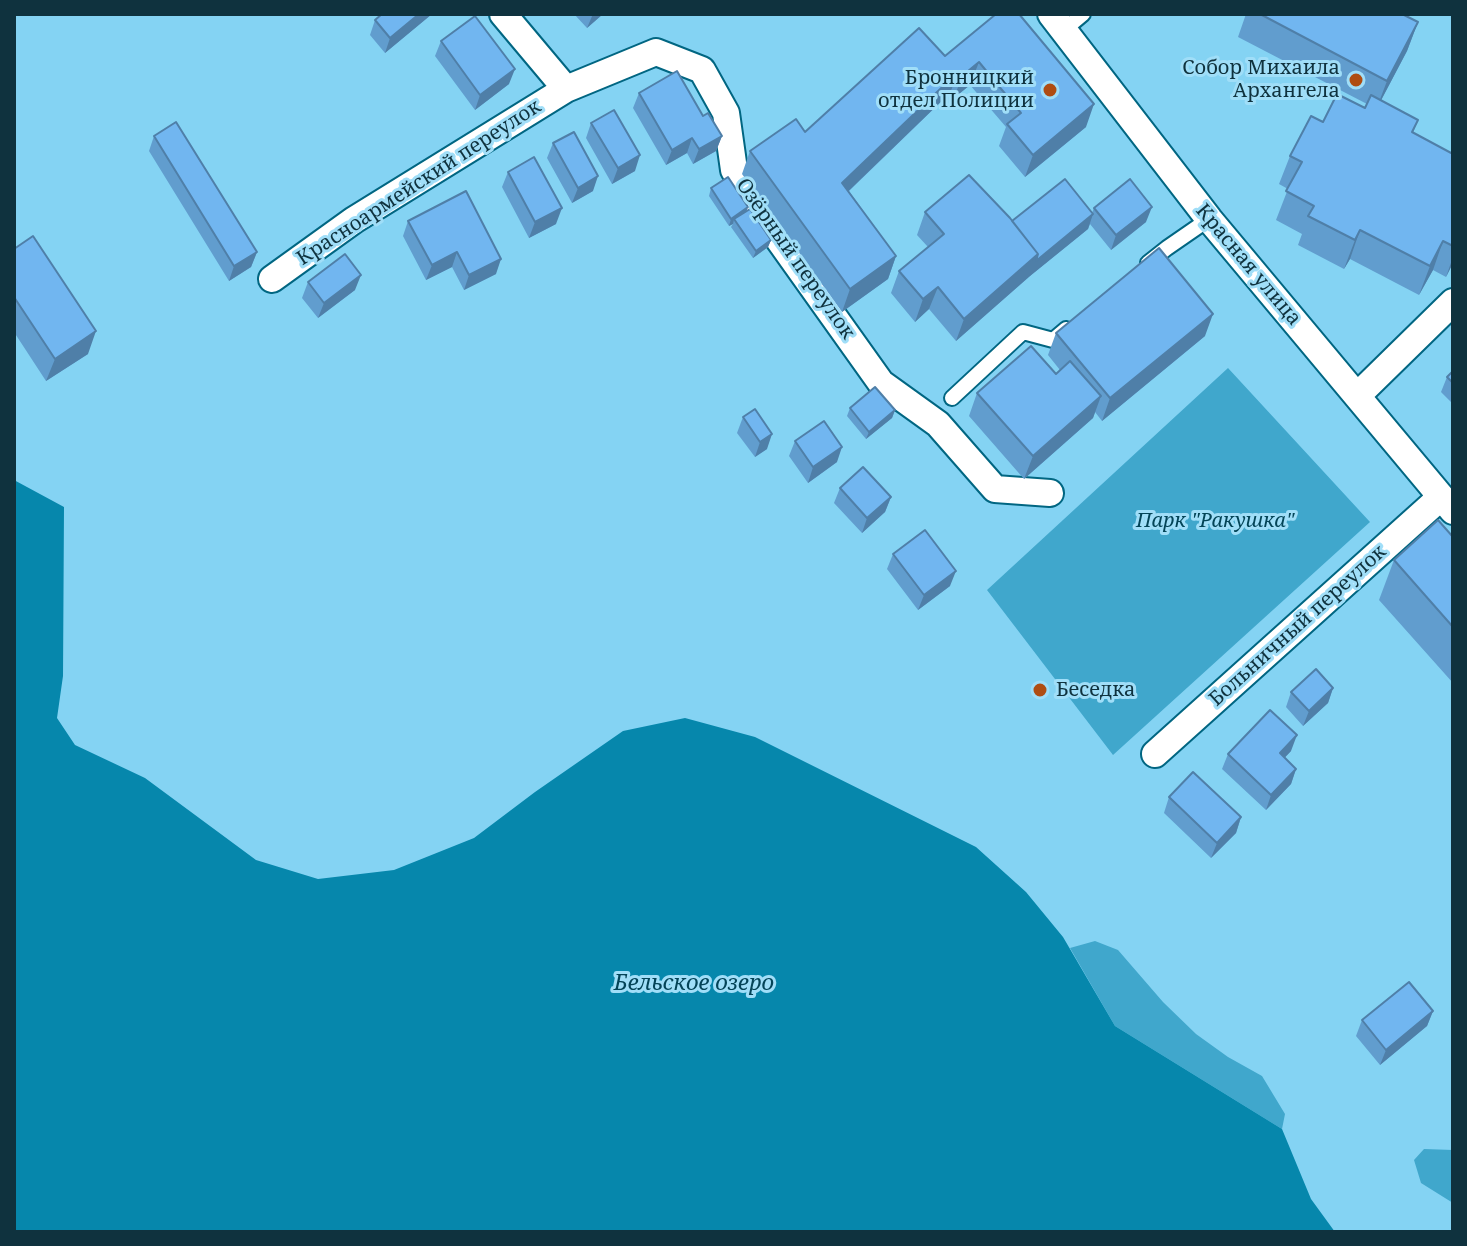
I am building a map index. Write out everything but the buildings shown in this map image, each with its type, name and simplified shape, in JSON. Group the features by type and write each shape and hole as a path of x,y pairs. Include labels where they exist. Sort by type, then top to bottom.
{"street":[{"path":"503,14 566,89"},
{"name":"Красная улица","path":"1066,19 1209,219 1447,504"},
{"name":"Озёрный переулок","path":"566,89 656,52 702,70 726,113 734,170 752,202 881,383 938,424 995,489 1050,493"},
{"name":"Красноармейский переулок","path":"272,279 354,220 566,89"},
{"path":"1357,396 1453,302"},
{"name":"Больничный переулок","path":"1155,754 1447,504"}],"lane":[{"path":"1133,275 1209,219"},
{"path":"952,398 1023,332 1053,340 1076,321"}],"green space":[{"name":"Парк \"Ракушка\"","path":"1228,368 1370,522 1113,755 987,590"},
{"path":"1095,941 1118,950 1163,1002 1196,1034 1262,1076 1285,1114 1282,1129 1115,1026 1070,948"},
{"path":"1424,1149 1453,1150 1453,1203 1421,1183 1414,1160"}],"water":[{"name":"Бельское озеро","path":"14,480 64,507 63,676 57,718 75,745 145,778 256,860 318,879 394,870 474,838 623,731 685,718 755,737 976,847 1026,892 1063,937 1115,1026 1282,1129 1311,1199 1335,1232 14,1232"}],"place":[{"name":"Собор Михаила Архангела","path":"1356,80"},
{"name":"Бронницкий отдел Полиции","path":"1050,90"},
{"name":"Беседка","path":"1040,690"}]}
